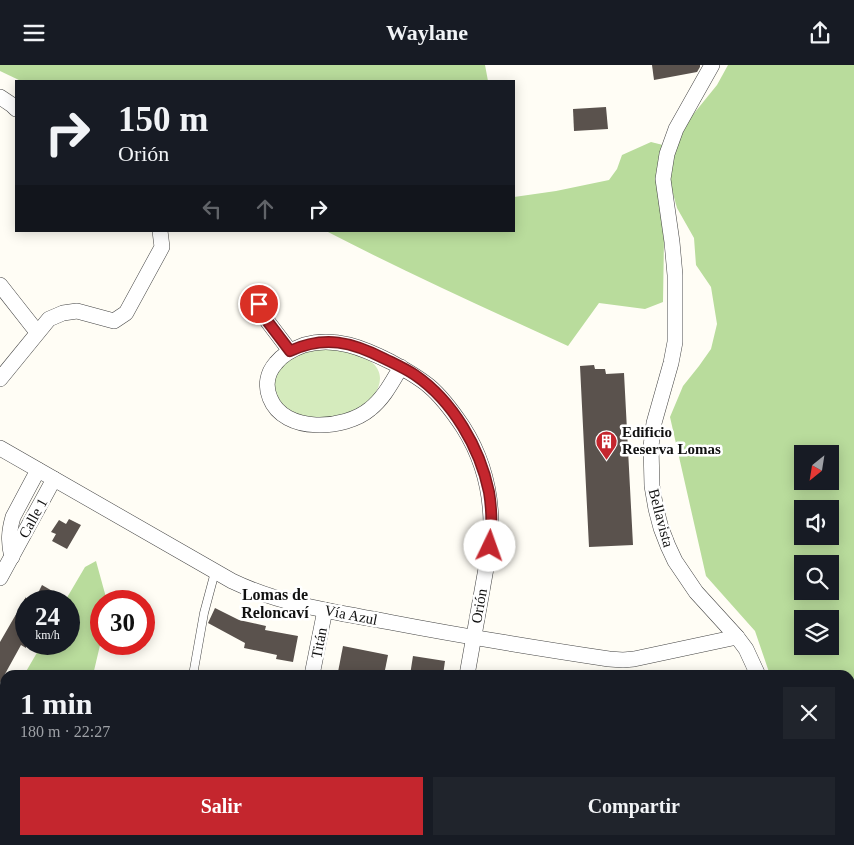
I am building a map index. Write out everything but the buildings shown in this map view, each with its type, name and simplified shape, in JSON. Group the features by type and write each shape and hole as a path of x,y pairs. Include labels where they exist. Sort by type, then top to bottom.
{"street":[{"name":"Bellavista","path":"712,65 676,129 667,154 663,179 675,275 675,342 654,423 651,446 652,486 661,528 675,561 696,592 746,649 756,670"},
{"path":"0,97 15,108"},
{"path":"0,379 49,319 63,313 77,311 114,321 126,313 162,247 160,232"},
{"path":"0,285 37,332"},
{"path":"259,304 268,322 290,351"},
{"name":"Orión","path":"401,367 381,399 365,413 345,422 332,425 316,425 298,421 284,415 270,400 267,386 268,376 276,362 290,351 315,342 339,342 361,348 377,355 401,367 415,375 429,386 463,427 485,476 490,501 492,528 467,670"},
{"name":"Vía Azul","path":"0,448 215,572 265,595 284,601 473,638 623,660 736,637"},
{"name":"Calle 1","path":"12,557 9,540 13,517 38,470"},
{"name":"Calle 1","path":"0,578 54,479"},
{"name":"Titán","path":"313,670 325,610"}],"lane":[{"path":"194,670 204,613 215,572"}],"green space":[{"path":"0,65 485,65 488,80 19,80 0,71"},
{"path":"728,65 854,65 854,670 768,670 755,631 706,576 670,417 683,386 711,349 717,324 711,287 696,265 694,238 677,208 672,190 669,170 671,154 691,117 717,85"},
{"path":"651,142 663,145 656,176 664,239 663,302 645,309 599,303 568,346 416,276 328,232 515,232 515,197 609,180 617,169 622,155"},
{"path":"326,348 354,353 370,361 379,372 379,385 367,402 344,415 319,418 299,415 284,405 276,393 275,379 282,366 299,355"},
{"path":"96,561 104,590 90,590 90,655 98,655 94,670 27,670 36,655 80,655 80,590 71,590 85,567"}],"place":[{"name":"Edificio Reserva Lomas","path":"606,460"}],"district":[{"name":"Lomas de Reloncaví","path":"275,603"}],"route":[{"path":"259,304 268,322 290,351 315,342 326,341 348,344 361,348 401,367 429,386 463,427 479,459 489,493 492,528 490,546"}]}
